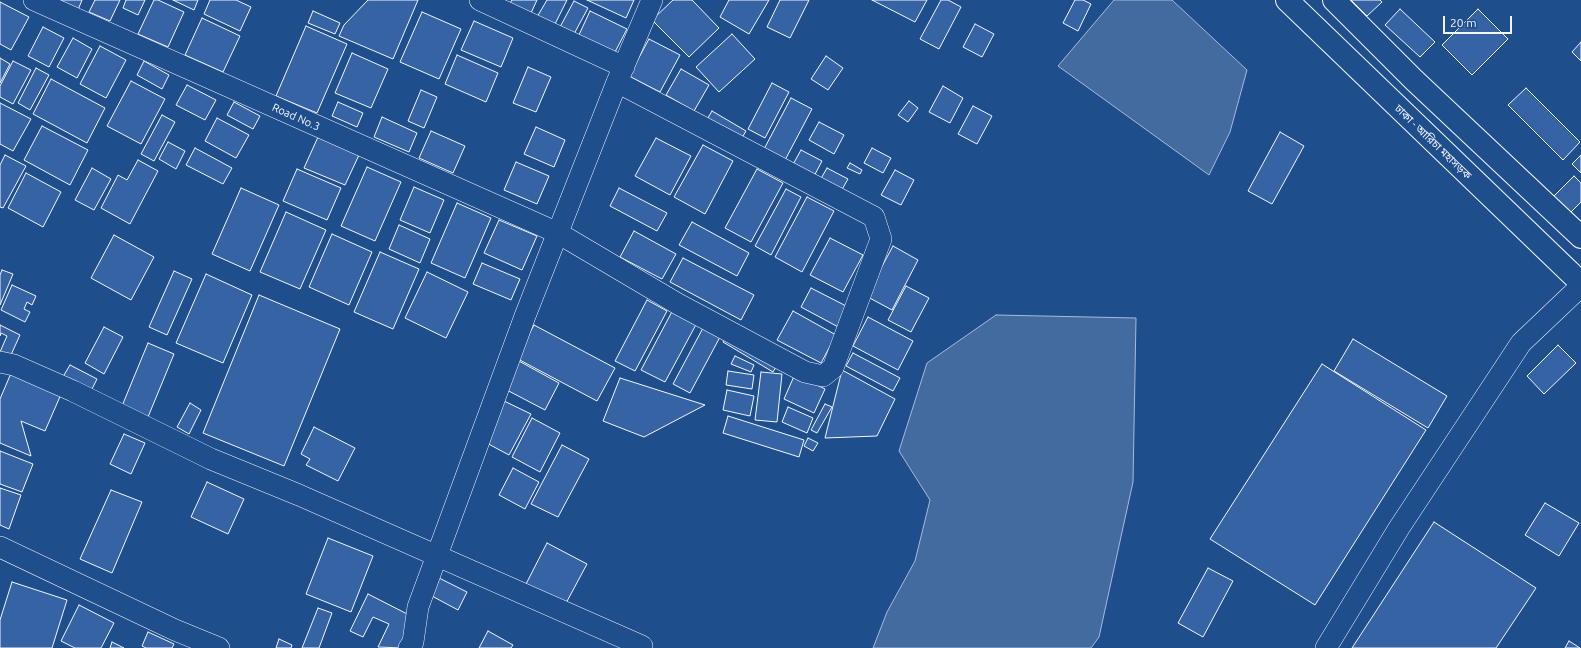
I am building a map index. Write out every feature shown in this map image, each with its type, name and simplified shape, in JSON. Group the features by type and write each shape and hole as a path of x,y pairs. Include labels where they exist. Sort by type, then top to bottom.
{"highway":[{"name":"ঢাকা - আরিচা মহাসড়ক","path":"1287,0 1581,282"},
{"path":"1334,0 1414,80 1581,237"}],"street":[{"name":"Road No.3","path":"34,0 558,233 678,304 805,372 823,376 833,368 880,239 874,217 620,74"},
{"path":"480,0 620,74"},
{"path":"409,648 413,642 418,607 525,316 620,74 652,0"},
{"path":"1326,648 1398,528 1521,343 1581,286"},
{"path":"0,362 14,365 73,391 211,459 299,495 642,646"},
{"path":"0,547 175,630 219,648"}],"water":[{"path":"1114,0 1172,0 1247,70 1230,132 1209,175 1058,66"},
{"path":"996,315 1136,318 1133,482 1099,637 1091,648 873,648 887,612 915,561 930,500 899,451 927,363"}],"building":[{"path":"43,0 82,0 76,15"},
{"path":"95,0 120,0 110,21 89,12"},
{"path":"126,0 145,0 138,15 123,8"},
{"path":"154,0 158,0 184,12 168,47 138,34"},
{"path":"173,0 198,0 194,10"},
{"path":"210,0 236,0 251,7 240,31 204,14"},
{"path":"368,0 418,0 393,59 339,36 344,25"},
{"path":"512,0 537,0 531,13 510,3"},
{"path":"547,0 567,0 554,26 537,17"},
{"path":"587,0 634,0 626,18"},
{"path":"673,0 692,0 719,28 689,57 652,20"},
{"path":"729,0 769,0 749,34 720,17"},
{"path":"780,0 809,0 790,38 767,27"},
{"path":"872,0 927,0 915,22"},
{"path":"941,0 948,0 961,7 939,49 920,39"},
{"path":"1075,0 1083,0 1091,4 1078,31 1063,23"},
{"path":"1351,0 1380,0 1382,2 1367,16"},
{"path":"574,1 588,8 574,34 560,27"},
{"path":"0,2 29,17 11,50 0,44"},
{"path":"1400,9 1435,42 1420,57 1385,25"},
{"path":"1478,9 1508,39 1472,75 1442,45"},
{"path":"313,11 340,23 335,34 308,23"},
{"path":"590,11 627,29 614,54 578,37"},
{"path":"422,12 461,29 439,79 400,62"},
{"path":"202,18 240,36 223,72 185,55"},
{"path":"474,21 513,38 501,67 461,50"},
{"path":"975,24 994,34 982,57 963,47"},
{"path":"306,26 347,44 317,113 276,96"},
{"path":"43,27 64,38 49,67 28,56"},
{"path":"732,34 755,59 719,92 696,67"},
{"path":"73,38 92,49 77,78 57,67"},
{"path":"649,39 680,55 660,92 629,76"},
{"path":"1581,42 1581,61 1572,52"},
{"path":"100,46 126,60 106,98 80,84"},
{"path":"352,53 388,69 371,108 335,93"},
{"path":"457,55 498,73 486,102 445,84"},
{"path":"826,56 843,68 828,90 811,79"},
{"path":"0,58 10,64 0,83"},
{"path":"13,61 31,70 13,104 0,97 0,86"},
{"path":"144,61 169,75 162,89 137,75"},
{"path":"528,67 551,77 536,112 513,103"},
{"path":"36,68 49,75 30,110 18,103"},
{"path":"681,69 709,85 694,111 666,95"},
{"path":"51,79 105,108 87,143 33,114"},
{"path":"131,81 165,99 141,144 107,126"},
{"path":"772,83 789,92 765,138 748,129"},
{"path":"187,85 216,100 205,120 176,105"},
{"path":"943,86 963,98 950,123 929,112"},
{"path":"1526,88 1580,142 1563,160 1508,105"},
{"path":"421,90 437,97 424,128 408,121"},
{"path":"791,98 812,109 784,162 763,151"},
{"path":"909,101 918,108 908,122 898,115"},
{"path":"234,102 260,116 253,129 227,115"},
{"path":"338,102 363,113 357,127 332,116"},
{"path":"0,103 31,119 13,151 0,144"},
{"path":"973,106 992,116 977,144 958,134"},
{"path":"712,111 746,131 740,141 706,121"},
{"path":"162,115 175,122 154,161 141,154"},
{"path":"382,117 417,133 409,152 374,137"},
{"path":"217,118 249,135 236,158 205,141"},
{"path":"819,122 844,135 834,154 809,140"},
{"path":"42,126 88,150 70,185 24,160"},
{"path":"536,127 565,140 554,167 524,154"},
{"path":"431,131 465,146 453,173 419,158"},
{"path":"1280,132 1304,146 1272,204 1248,191"},
{"path":"318,137 359,155 345,185 304,168"},
{"path":"656,138 691,156 670,195 635,176"},
{"path":"168,142 185,151 176,169 159,159"},
{"path":"703,145 733,161 705,214 674,197"},
{"path":"195,148 232,168 223,184 186,165"},
{"path":"872,148 891,158 883,173 864,163"},
{"path":"801,150 822,161 812,180 791,168"},
{"path":"5,155 26,166 3,208 0,207 0,165"},
{"path":"1581,155 1581,173 1572,164"},
{"path":"138,160 158,171 130,224 101,208 118,175 127,180"},
{"path":"516,162 549,176 537,204 504,190"},
{"path":"850,163 862,170 860,174 847,168"},
{"path":"367,167 401,182 375,241 341,226"},
{"path":"92,168 111,179 94,210 75,200"},
{"path":"827,168 848,179 840,193 819,182"},
{"path":"297,169 341,188 327,220 283,201"},
{"path":"757,169 783,183 751,242 725,228"},
{"path":"895,170 914,180 901,205 881,195"},
{"path":"26,173 61,192 43,227 8,208"},
{"path":"1574,176 1581,183 1581,202 1562,221 1545,205"},
{"path":"414,187 444,200 430,233 400,220"},
{"path":"241,188 279,205 250,271 212,254"},
{"path":"619,188 667,213 657,231 610,206"},
{"path":"786,189 801,197 771,255 755,246"},
{"path":"807,197 834,211 802,272 775,257"},
{"path":"457,203 491,218 465,278 431,263"},
{"path":"286,212 326,230 300,289 260,272"},
{"path":"499,220 537,236 522,270 484,253"},
{"path":"692,222 749,253 737,276 679,245"},
{"path":"399,225 430,239 420,263 389,249"},
{"path":"634,231 676,254 662,279 620,257"},
{"path":"332,234 372,252 349,305 309,287"},
{"path":"114,235 154,257 131,300 91,278"},
{"path":"830,238 863,255 843,292 810,275"},
{"path":"893,246 918,260 892,310 866,296"},
{"path":"380,252 419,269 393,329 354,312"},
{"path":"683,258 754,295 741,320 670,282"},
{"path":"482,263 520,279 511,300 473,284"},
{"path":"2,270 13,274 0,305 0,275"},
{"path":"174,271 192,279 167,335 149,327"},
{"path":"427,272 468,292 446,338 405,318"},
{"path":"206,274 252,295 223,363 176,343"},
{"path":"12,285 36,296 32,305 27,302 24,309 30,312 25,322 1,310"},
{"path":"906,286 929,298 911,332 888,320"},
{"path":"811,288 852,309 842,329 801,307"},
{"path":"259,295 340,329 284,466 203,433"},
{"path":"647,300 667,311 635,371 615,361"},
{"path":"675,306 699,319 665,382 641,370"},
{"path":"793,311 836,335 821,363 777,340"},
{"path":"868,317 913,341 898,370 853,346"},
{"path":"0,325 20,335 10,357 0,352 7,336 1,333 0,336"},
{"path":"534,325 615,368 597,401 516,358"},
{"path":"104,327 123,337 104,374 85,363"},
{"path":"703,328 720,337 690,393 673,384"},
{"path":"729,332 779,362 773,372 723,342"},
{"path":"1353,339 1447,396 1428,428 1334,371"},
{"path":"148,343 174,354 148,417 122,406"},
{"path":"1558,345 1576,363 1544,394 1527,376"},
{"path":"853,353 900,378 893,391 846,366"},
{"path":"735,356 754,365 751,372 731,364"},
{"path":"517,360 559,383 545,410 503,388"},
{"path":"1322,364 1426,430 1315,605 1210,539"},
{"path":"70,365 97,379 89,395 61,380"},
{"path":"842,370 895,399 877,436 825,438"},
{"path":"12,371 62,392 45,431 21,421 31,456 0,443 0,399"},
{"path":"728,371 754,375 752,389 726,385"},
{"path":"761,372 782,374 777,422 755,420"},
{"path":"795,374 825,389 814,413 784,399"},
{"path":"620,378 705,405 644,437 603,421"},
{"path":"727,390 754,396 750,416 723,410"},
{"path":"502,400 531,414 509,455 481,440"},
{"path":"190,403 201,410 189,434 177,427"},
{"path":"825,404 832,407 817,433 811,430"},
{"path":"788,407 813,418 807,433 782,422"},
{"path":"728,416 804,440 799,457 723,433"},
{"path":"532,418 560,433 540,472 512,457"},
{"path":"314,427 355,448 338,481 306,465 310,459 301,454"},
{"path":"124,434 145,443 131,474 110,464"},
{"path":"808,438 818,443 813,451 804,446"},
{"path":"562,445 589,459 558,517 531,504"},
{"path":"0,451 33,464 22,492 0,484"},
{"path":"513,468 539,482 525,509 499,495"},
{"path":"207,482 244,499 228,534 191,517"},
{"path":"0,488 21,495 9,529 0,525"},
{"path":"111,490 142,502 112,573 80,559"},
{"path":"1545,503 1579,523 1559,556 1525,535"},
{"path":"1434,522 1536,588 1496,648 1352,648"},
{"path":"328,538 373,556 351,612 306,594"},
{"path":"547,543 587,564 565,605 526,584"},
{"path":"1208,568 1233,581 1203,637 1178,623"},
{"path":"439,578 467,592 458,610 430,595"},
{"path":"12,582 67,600 52,648 0,648 0,620"},
{"path":"368,594 417,619 403,648 378,647 389,624 373,617 363,637 350,631"},
{"path":"79,605 114,623 101,648 75,648 61,641"},
{"path":"318,608 332,613 319,648 302,648"},
{"path":"488,631 513,645 511,648 479,648"},
{"path":"148,632 174,644 172,648 146,648 142,646"},
{"path":"279,639 292,645 291,648 276,648"},
{"path":"1569,641 1580,648 1565,648"},
{"path":"112,642 124,648 110,648"}]}
